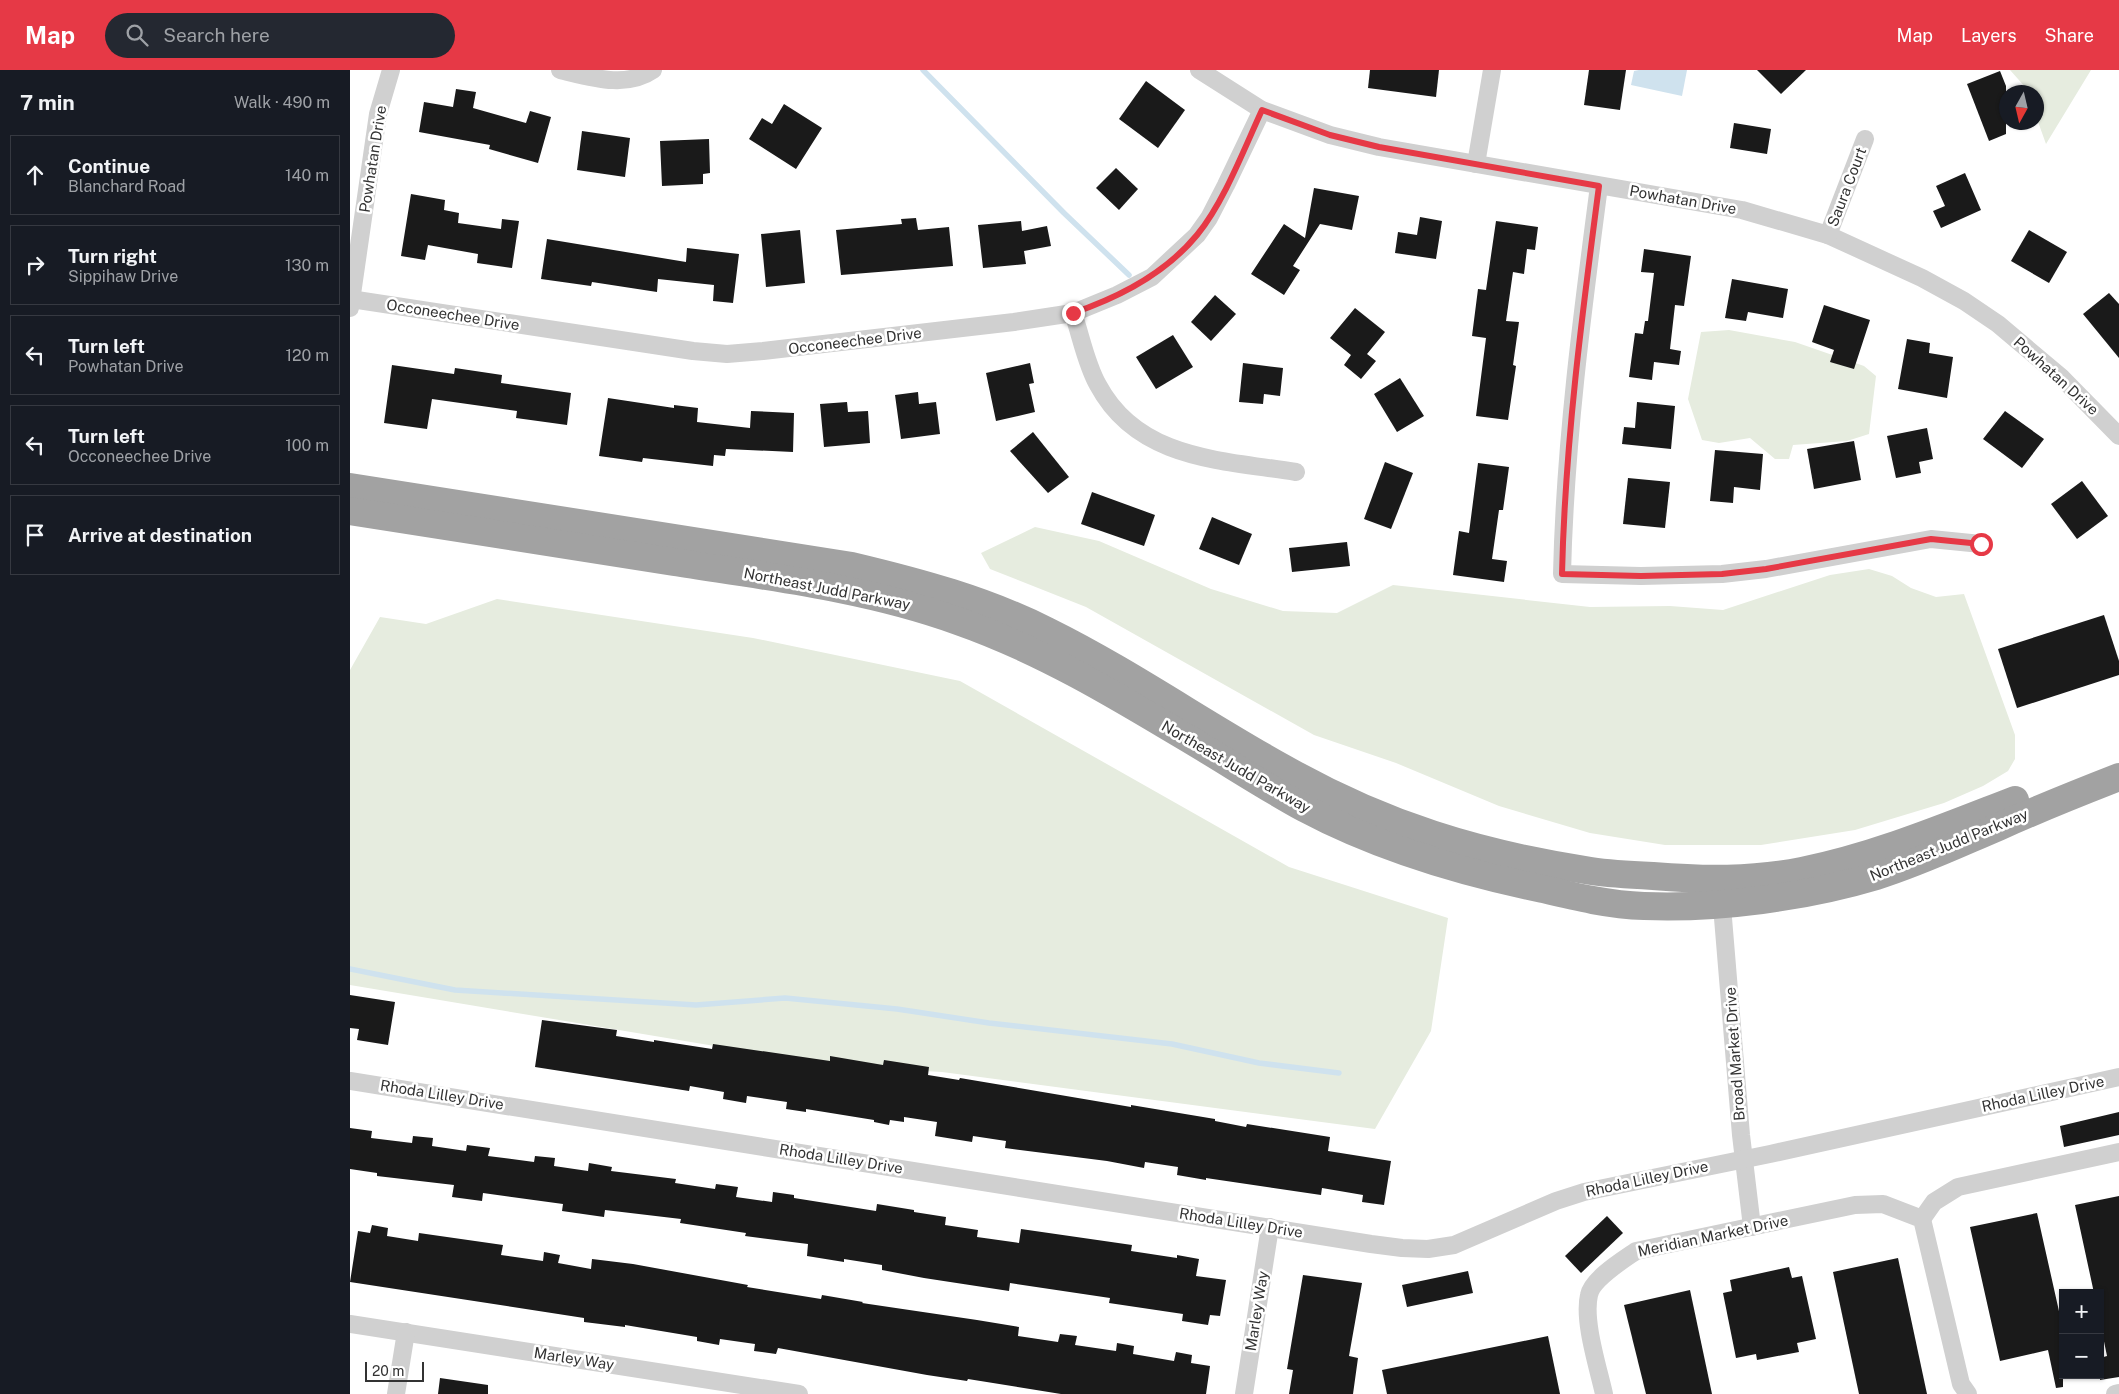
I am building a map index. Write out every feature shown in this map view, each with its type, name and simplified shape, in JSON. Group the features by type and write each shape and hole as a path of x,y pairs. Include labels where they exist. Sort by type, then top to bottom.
{"highway":[{"name":"Northeast Judd Parkway","path":"350,487 843,565 911,580 963,596 1045,630 1102,660 1283,768 1358,807 1415,830 1494,853 1593,872 1721,892 1820,890 1877,876 2119,777"},
{"name":"Northeast Judd Parkway","path":"350,511 791,580 910,605 960,621 1017,644 1066,668 1210,752 1264,786 1308,810 1376,842 1436,863 1489,878 1596,900 1639,906 1697,907 1721,892 1760,878 1800,871 1886,850 2119,758"}],"street":[{"name":"Powhatan Drive","path":"350,302 378,114 391,70"},
{"path":"560,70 591,78 627,81 653,70"},
{"name":"Powhatan Drive","path":"1199,70 1262,110 1330,135 1379,147 1742,210 1828,235 1922,278 1964,301 1998,324 2062,378 2119,436"},
{"path":"1476,164 1492,70"},
{"name":"Occoneechee Drive","path":"350,302 693,351 727,354 762,352 1014,322 1073,313 1117,295 1152,277 1197,235 1209,218 1262,110"},
{"name":"Saura Court","path":"1828,235 1865,139"},
{"path":"1599,186 1578,345 1570,427 1562,574 1641,576 1722,574 1766,569 1931,539 1981,544"},
{"path":"1073,313 1097,383 1107,402 1122,419 1137,431 1170,449 1296,472"},
{"name":"Broad Market Drive","path":"1721,892 1741,1135 1752,1227"},
{"name":"Rhoda Lilley Drive","path":"350,1081 1402,1248 1428,1250 1454,1244 1556,1200 1584,1192 1745,1159 2119,1077"},
{"path":"1968,1394 1960,1384 1922,1218 1934,1202 1958,1187 2119,1152"},
{"name":"Meridian Market Drive","path":"1604,1394 1589,1324 1589,1294 1604,1273 1636,1251 1855,1205 1883,1204 1922,1218"},
{"name":"Marley Way","path":"1244,1394 1270,1227"},
{"name":"Marley Way","path":"350,1324 799,1394"},
{"path":"396,1394 406,1332"},
{"path":"2115,1394 2119,1393"}],"shaded area":[{"path":"2010,70 2091,70 2046,144 2041,130 2044,130 2044,85 2023,85"},
{"path":"1729,330 1795,342 1864,366 1876,376 1869,434 1847,441 1793,445 1789,459 1775,459 1750,438 1719,443 1702,440 1688,399 1701,332"},
{"path":"1035,527 1099,541 1211,589 1283,611 1337,613 1393,585 1590,607 1670,606 1723,610 1830,575 1869,569 1892,576 1911,588 1936,597 1964,594 2015,735 2015,759 2008,771 1983,786 1944,803 1855,830 1761,845 1665,845 1590,833 1499,806 1396,763 1314,735 1086,607 990,569 981,553"},
{"path":"497,599 753,638 960,681 1289,867 1448,918 1431,1031 1375,1129 942,1072 834,1066 350,985 350,670 380,617 426,624"}],"water":[{"path":"1687,70 1682,96 1631,85 1634,71"}],"building":[{"path":"1370,70 1439,70 1436,97 1368,88"},
{"path":"1589,70 1626,70 1620,110 1584,105"},
{"path":"1757,70 1806,70 1781,94"},
{"path":"2000,71 2006,85 1999,85 1999,130 2006,130 2006,134 1989,141 1967,84"},
{"path":"1146,81 1185,110 1158,148 1119,119"},
{"path":"456,89 476,92 473,108 526,123 530,111 551,117 538,163 489,149 490,145 419,132 424,102 453,107"},
{"path":"784,104 822,128 796,169 749,139 762,118 772,124"},
{"path":"1734,123 1771,129 1767,154 1730,148"},
{"path":"582,131 630,138 625,177 577,170"},
{"path":"709,139 710,173 703,174 703,184 662,186 660,141"},
{"path":"1116,168 1138,189 1119,210 1096,188"},
{"path":"1965,173 1981,210 1941,228 1933,211 1945,206 1936,186"},
{"path":"1314,188 1359,196 1352,230 1320,224 1293,266 1300,270 1284,295 1251,274 1284,224 1305,238"},
{"path":"411,194 445,200 444,210 459,213 458,223 501,229 502,219 519,221 512,268 477,263 478,254 428,245 425,260 401,256"},
{"path":"1420,217 1442,221 1436,259 1395,253 1398,232 1417,235"},
{"path":"916,218 918,230 949,227 953,266 841,275 836,230 902,224 901,219"},
{"path":"1021,221 1022,231 1047,226 1051,246 1024,251 1026,264 983,268 978,225"},
{"path":"1496,221 1538,227 1535,250 1527,249 1524,274 1513,272 1506,321 1519,322 1513,365 1516,366 1508,420 1476,416 1486,338 1472,336 1478,289 1486,290"},
{"path":"800,230 805,283 766,287 761,234"},
{"path":"2029,230 2067,252 2049,283 2011,261"},
{"path":"547,239 686,262 687,248 739,254 733,303 713,301 714,285 658,279 657,292 592,282 591,286 541,279"},
{"path":"1644,249 1691,256 1684,306 1675,305 1670,349 1681,351 1679,365 1654,362 1652,380 1629,377 1635,333 1643,334 1645,321 1648,321 1654,273 1641,272"},
{"path":"1732,279 1788,289 1783,318 1748,312 1746,321 1725,318"},
{"path":"2109,293 2119,304 2119,358 2083,314"},
{"path":"1215,295 1236,314 1211,341 1191,322"},
{"path":"1824,305 1870,320 1854,369 1830,362 1834,350 1812,342"},
{"path":"1355,308 1385,332 1367,354 1376,361 1361,379 1344,365 1351,355 1330,338"},
{"path":"1173,335 1193,367 1156,389 1136,357"},
{"path":"1907,339 1930,343 1929,353 1953,357 1947,398 1898,389"},
{"path":"1030,363 1034,383 1029,384 1035,412 996,421 986,373"},
{"path":"1243,363 1283,368 1280,396 1264,394 1263,404 1239,402"},
{"path":"392,365 454,374 455,368 502,375 501,383 571,393 567,425 516,418 517,411 432,399 427,429 384,423"},
{"path":"1400,378 1424,416 1397,432 1374,394"},
{"path":"918,392 919,404 936,402 940,434 901,439 895,395"},
{"path":"608,398 674,408 674,405 698,408 697,422 750,428 751,411 794,413 793,452 726,449 725,456 714,455 713,466 643,458 642,462 599,456"},
{"path":"847,402 848,412 868,411 870,443 824,447 820,404"},
{"path":"1637,402 1675,406 1671,449 1622,444 1624,427 1635,428"},
{"path":"2005,411 2044,439 2022,468 1983,439"},
{"path":"1927,428 1933,459 1919,462 1921,473 1896,478 1887,436"},
{"path":"1033,432 1069,477 1048,493 1010,451"},
{"path":"1854,441 1861,480 1814,489 1807,449"},
{"path":"1715,450 1763,454 1760,490 1734,487 1733,503 1710,501"},
{"path":"1385,462 1413,473 1391,529 1364,519"},
{"path":"1478,463 1509,467 1503,510 1499,510 1492,559 1507,561 1504,582 1453,575 1459,531 1469,533"},
{"path":"1628,478 1670,482 1665,528 1623,524"},
{"path":"2082,481 2108,516 2077,539 2051,504"},
{"path":"1092,492 1155,515 1144,546 1081,524"},
{"path":"1212,517 1252,534 1239,565 1199,549"},
{"path":"1347,542 1350,566 1292,572 1289,548"},
{"path":"2104,615 2119,661 2119,675 2017,708 1998,649"},
{"path":"350,995 395,1002 388,1045 357,1040 359,1029 350,1028"},
{"path":"542,1020 617,1030 616,1036 712,1049 713,1044 830,1061 830,1056 883,1065 884,1060 929,1067 928,1075 959,1080 960,1078 1131,1107 1131,1105 1215,1119 1215,1121 1246,1127 1247,1124 1330,1137 1328,1151 1391,1161 1384,1205 1362,1202 1363,1195 1322,1188 1321,1195 1206,1178 1206,1180 1177,1175 1178,1167 1145,1162 1144,1168 1107,1161 1005,1148 1006,1141 973,1136 972,1142 935,1136 937,1122 904,1117 904,1122 890,1120 889,1125 874,1122 874,1120 806,1109 806,1112 786,1109 787,1102 747,1096 746,1103 723,1099 724,1092 690,1086 689,1091 535,1067"},
{"path":"2119,1112 2119,1135 2064,1147 2060,1126"},
{"path":"350,1128 372,1131 371,1138 412,1143 413,1136 433,1138 432,1146 466,1151 467,1145 490,1148 488,1156 534,1162 535,1156 555,1158 554,1166 588,1171 589,1163 612,1167 611,1171 676,1179 675,1183 715,1189 716,1184 738,1187 736,1197 772,1202 773,1192 794,1195 794,1198 876,1211 877,1204 914,1210 914,1212 946,1217 945,1225 978,1230 977,1237 1019,1243 1021,1229 1132,1245 1131,1251 1177,1258 1177,1255 1199,1259 1196,1276 1226,1280 1220,1316 1210,1315 1208,1325 1182,1321 1183,1314 1109,1303 1110,1298 1010,1283 1009,1291 924,1278 882,1270 882,1265 844,1259 844,1262 807,1256 808,1244 745,1236 746,1233 680,1223 681,1219 605,1210 604,1217 562,1211 563,1204 483,1193 482,1201 452,1197 454,1185 377,1176 377,1173 350,1169"},
{"path":"2119,1196 2119,1377 2100,1380 2104,1379 2104,1357 2107,1356 2104,1341 2104,1289 2093,1289 2075,1205"},
{"path":"2037,1213 2059,1311 2059,1379 2063,1379 2063,1387 2056,1388 2048,1350 2000,1361 1970,1227"},
{"path":"1607,1216 1623,1233 1581,1273 1565,1256"},
{"path":"372,1225 388,1228 387,1236 418,1241 419,1233 503,1245 501,1255 543,1261 544,1252 560,1255 558,1263 591,1269 592,1259 633,1264 748,1285 747,1287 821,1299 822,1295 1019,1327 1018,1336 1058,1342 1060,1334 1077,1336 1075,1345 1116,1351 1117,1343 1134,1346 1133,1354 1174,1361 1176,1352 1192,1355 1191,1363 1210,1366 1206,1394 1061,1394 968,1379 967,1381 927,1375 778,1348 776,1354 754,1351 755,1344 720,1339 719,1345 697,1341 697,1337 625,1325 625,1327 584,1322 584,1318 350,1282 358,1231 370,1233"},
{"path":"1898,1258 1927,1394 1859,1394 1833,1272"},
{"path":"1789,1267 1792,1278 1802,1276 1816,1339 1797,1343 1799,1352 1757,1360 1756,1354 1736,1358 1723,1293 1732,1291 1730,1280"},
{"path":"1468,1271 1473,1293 1407,1307 1402,1285"},
{"path":"1303,1275 1362,1283 1349,1356 1358,1358 1353,1394 1289,1394 1293,1370 1287,1369"},
{"path":"1690,1290 1712,1394 1646,1394 1624,1305"},
{"path":"1548,1336 1560,1394 1387,1394 1382,1370"},
{"path":"440,1378 488,1385 488,1394 438,1394"}],"waterway":[{"path":"923,70 1064,213 1129,275"},
{"path":"350,969 455,990 696,1005 785,998 897,1009 989,1023 1172,1044 1259,1063 1339,1073"}],"route":[{"path":"1073,313 1096,305 1152,277 1197,235 1209,218 1262,110 1330,135 1379,147 1599,186 1578,345 1564,516 1562,574 1685,576 1722,574 1766,569 1931,539 1981,544"}]}
